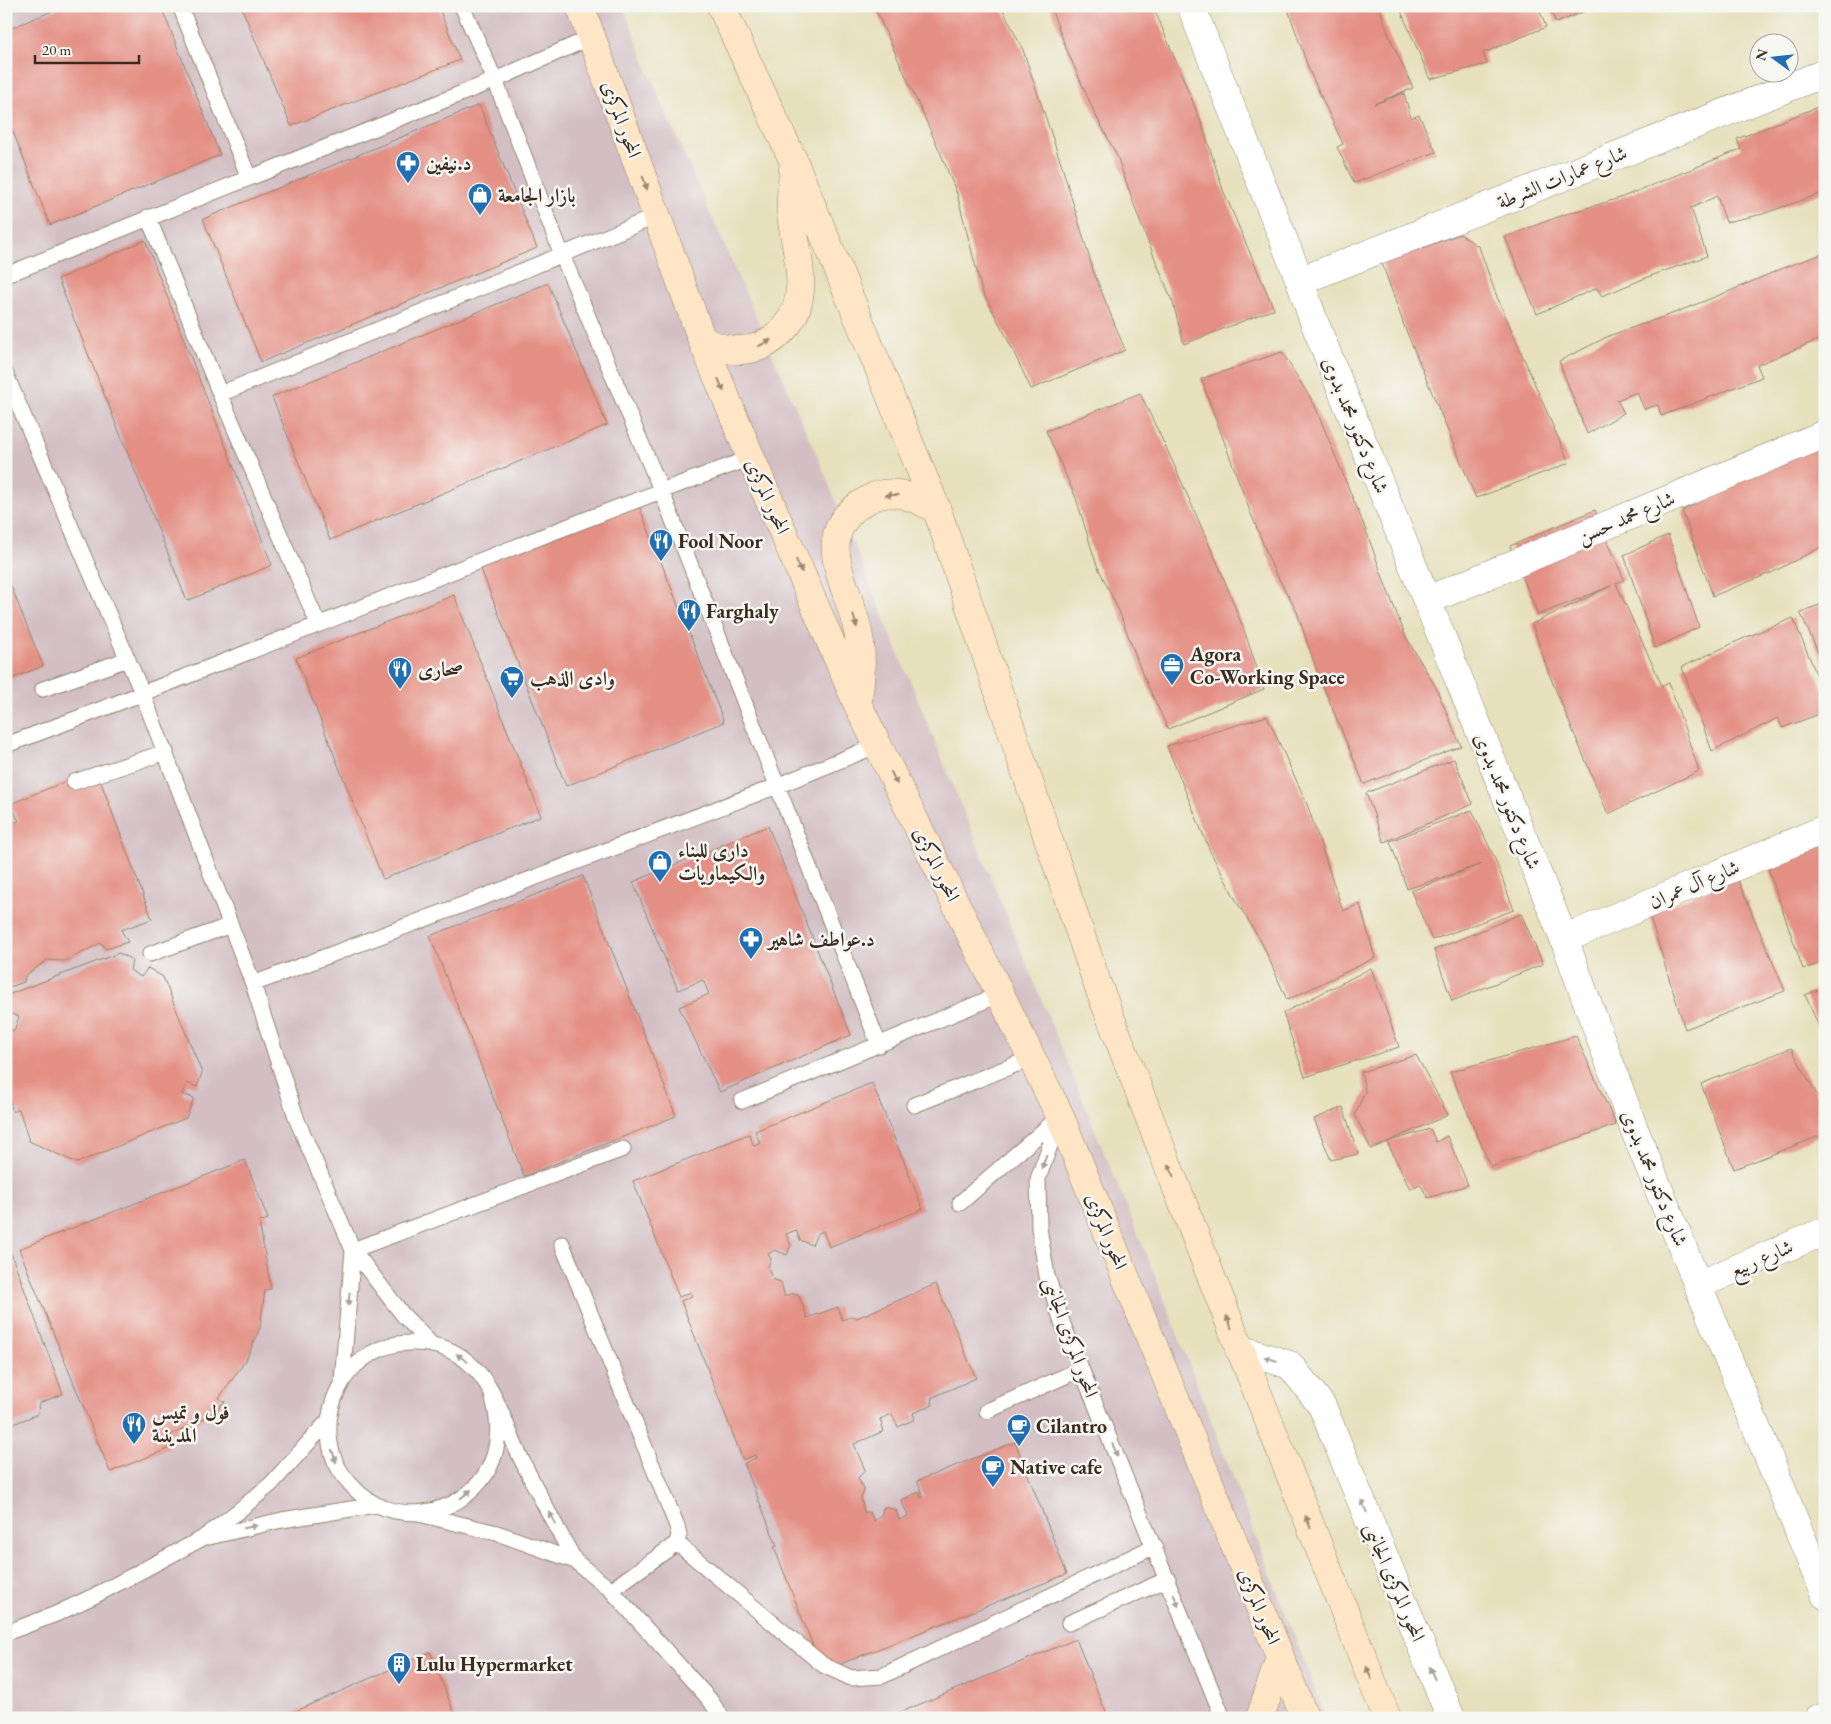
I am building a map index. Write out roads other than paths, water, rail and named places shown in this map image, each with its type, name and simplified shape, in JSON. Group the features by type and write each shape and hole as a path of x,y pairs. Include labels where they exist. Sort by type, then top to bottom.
{"main road":[{"name":"المحور المركزى","path":"580,6 702,340 751,458 857,703 1060,1116 1304,1718"},
{"path":"721,6 794,162 937,510 1097,983 1239,1349 1387,1718"},
{"path":"702,340 718,348 752,349 768,343 782,332 793,318 800,302 801,285 791,204 794,162"},
{"path":"857,703 861,678 861,653 857,628 835,556 840,529 844,520 856,506 872,497 890,493 909,496 937,510"},
{"path":"1260,1718 1280,1657"}],"street":[{"name":"شارع دكتور محمد بدوى","path":"1191,6 1300,280 1316,328 1564,939 1634,1129 1825,1596"},
{"name":"شارع عمارات الشرطة","path":"1300,280 1825,73"},
{"name":"شارع محمد حسن","path":"1428,600 1825,434"},
{"name":"شارع آل عمران","path":"1564,939 1825,829"},
{"name":"شارع ربيع","path":"1698,1285 1825,1231"},
{"name":"المحور المركزى الجانبى","path":"1239,1349 1290,1365 1322,1406 1451,1718"},
{"path":"1819,1718 1825,1716"}],"lane":[{"path":"180,6 249,178"},
{"path":"462,6 495,80 562,255 661,490 879,1045"},
{"path":"6,275 495,80 592,37"},
{"path":"220,394 657,216"},
{"path":"148,217 220,394 318,624"},
{"path":"6,375 166,752 253,984 297,1120 353,1250 403,1315 432,1344"},
{"path":"6,745 143,695 318,624 661,490 751,458"},
{"path":"43,689 128,659"},
{"path":"253,984 777,786 878,745"},
{"path":"74,782 166,752"},
{"path":"150,954 231,925"},
{"path":"742,1101 1001,994"},
{"path":"914,1105 1032,1058"},
{"path":"960,1203 1060,1116"},
{"name":"المحور المركزى الجانبى","path":"1060,1116 1038,1179 1039,1228 1047,1276 1062,1322 1223,1718"},
{"path":"353,1250 623,1149"},
{"path":"562,1244 678,1526 679,1535 677,1543 611,1590"},
{"path":"353,1250 342,1381 330,1410 329,1420 329,1441 334,1461 350,1484 359,1494 376,1505 396,1512 416,1514 497,1533 575,1561 611,1590 710,1700 722,1718"},
{"path":"342,1381 355,1366 371,1353 391,1345 411,1342 432,1344 451,1350 468,1362 482,1377 492,1395 522,1459 575,1561"},
{"path":"987,1411 1081,1369"},
{"path":"416,1514 436,1511 456,1502 472,1490 486,1474 494,1455 498,1435 498,1414 492,1395"},
{"path":"6,1632 56,1614 105,1591 203,1538 271,1484 329,1420"},
{"path":"203,1538 282,1520 376,1505"},
{"path":"677,1543 823,1665 851,1678 882,1676 1154,1546"},
{"path":"1069,1623 1168,1579"}],"place":[{"name":"د.نيفين","path":"408,184"},
{"name":"بازار الجامعة","path":"480,216"},
{"name":"Fool Noor","path":"661,562"},
{"name":"Farghaly","path":"689,632"},
{"name":"Agora Co-Working Space","path":"1172,686"},
{"name":"صحارى","path":"400,690"},
{"name":"وادى الذهب","path":"512,699"},
{"name":"دارى للبناء والكيماويات","path":"660,883"},
{"name":"د.عواطف شاهير","path":"751,960"},
{"name":"فول و تميس المدينىة","path":"134,1445"},
{"name":"Cilantro","path":"1019,1447"},
{"name":"Native cafe","path":"993,1488"},
{"name":"Lulu Hypermarket","path":"399,1685"}]}
